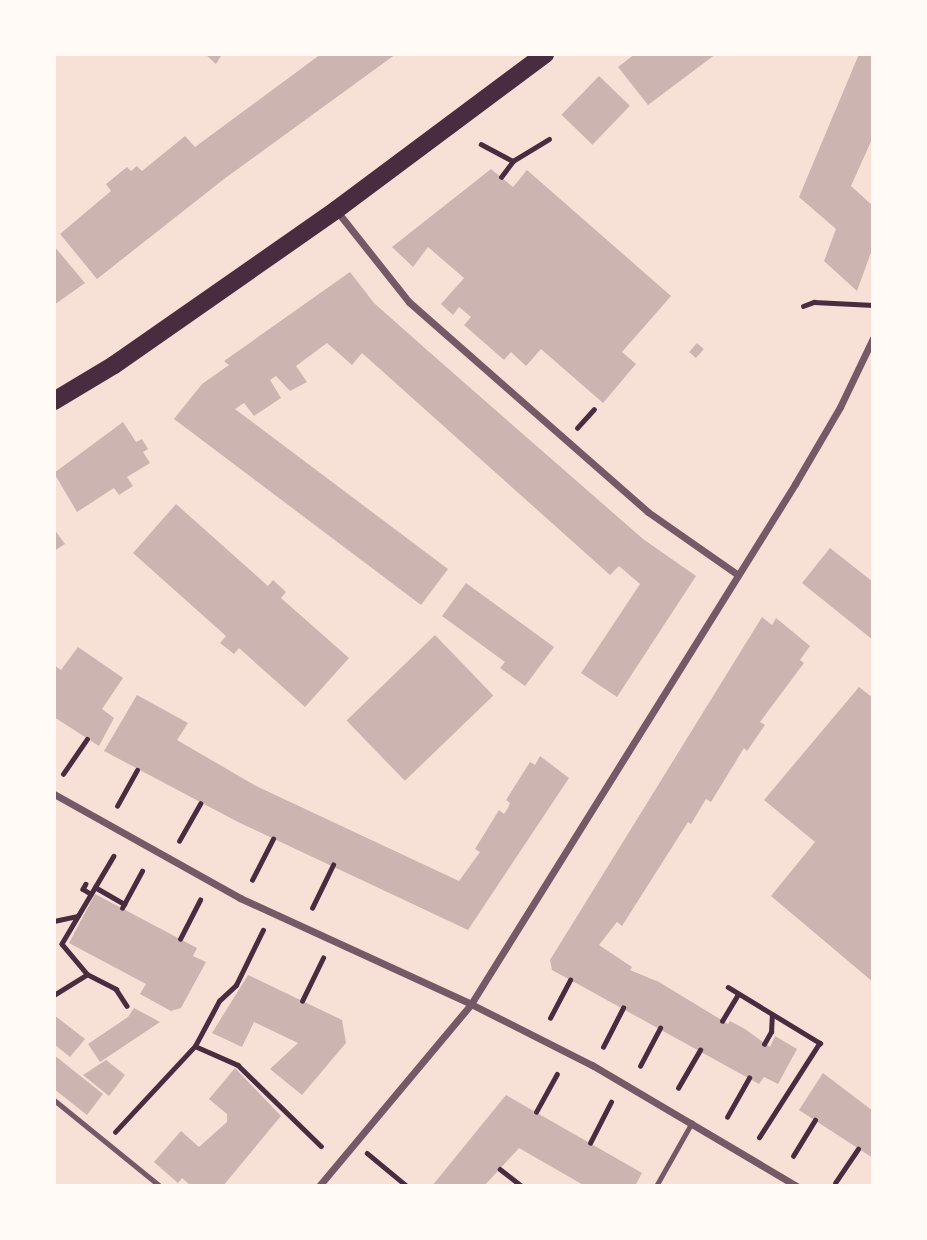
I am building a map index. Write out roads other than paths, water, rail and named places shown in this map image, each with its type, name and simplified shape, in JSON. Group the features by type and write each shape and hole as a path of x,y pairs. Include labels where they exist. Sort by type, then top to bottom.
{"main road":[{"path":"54,401 114,365 336,210 545,54"}],"street":[{"path":"336,210 409,302 648,512 737,574"},
{"path":"319,1186 471,1004 840,407 873,338"},
{"path":"54,794 240,898 471,1004 692,1122 797,1186"}],"lane":[{"path":"54,1100 160,1186"},
{"path":"656,1186 692,1122"}]}
